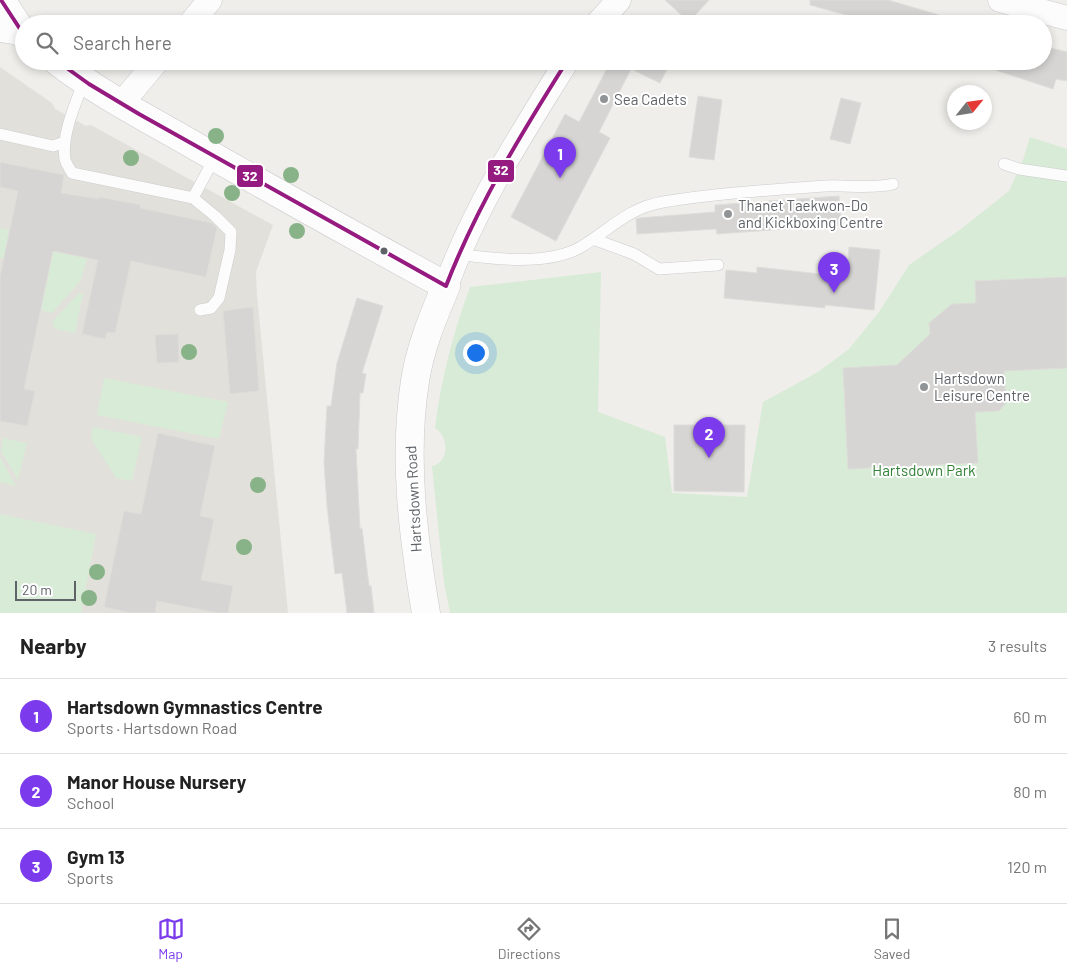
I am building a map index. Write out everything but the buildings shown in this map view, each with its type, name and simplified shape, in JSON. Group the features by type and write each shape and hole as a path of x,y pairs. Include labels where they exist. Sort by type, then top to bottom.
{"main road":[{"path":"1,0 15,32"},
{"path":"70,70 121,104 292,202 446,286"},
{"name":"Hartsdown Road","path":"426,613 417,564 409,479 409,445 416,379 425,341 446,286"}],"street":[{"path":"198,15 210,0"},
{"path":"605,15 619,0"},
{"path":"1000,0 1058,11"},
{"path":"121,104 150,70"},
{"name":"Hartsdown Road","path":"446,286 457,254 495,180 562,70"}],"lane":[{"path":"84,80 65,142 65,160 72,173 193,198 231,232 230,250 219,298 211,308 200,310"},
{"path":"0,134 53,146 65,142"},
{"path":"193,198 215,157"},
{"path":"1004,164 1019,169 1067,176"},
{"path":"457,254 504,260 558,255 579,248 633,211 660,202 828,186 884,186 893,184"},
{"path":"593,239 634,254 659,269 718,265"}],"shaded area":[{"path":"0,67 52,103 55,109 86,126 91,125 273,225 256,272 288,613 0,613"}],"green space":[{"name":"Hartsdown Park","path":"1030,137 1067,149 1067,613 450,613 444,583 432,466 438,464 445,454 445,442 440,432 435,428 448,356 470,287 601,272 598,412 665,437 672,493 747,497 763,402 818,372 849,349 879,312 909,265 961,229 1009,191 1023,160"},
{"path":"0,228 10,230 4,259 0,258"},
{"path":"53,251 87,258 81,280 52,313 41,310"},
{"path":"79,293 83,294 75,333 55,329 52,322"},
{"path":"104,378 228,402 219,439 97,415"},
{"path":"93,427 142,437 132,481 116,478 91,439"},
{"path":"3,438 27,443 18,480 1,451"},
{"path":"0,457 16,486 0,482"},
{"path":"0,514 96,534 81,613 0,613"}],"transit line":[{"name":"32","path":"1,0 15,21"},
{"name":"32","path":"70,70 139,114 446,286"},
{"name":"32","path":"446,286 458,256 486,199 517,143 561,70"}],"place":[{"name":"Sea Cadets","path":"604,99"},
{"name":"Hartsdown Gymnastics Centre","path":"560,178"},
{"name":"Thanet Taekwon-Do and Kickboxing Centre","path":"728,214"},
{"name":"Gym 13","path":"834,293"},
{"name":"Hartsdown Leisure Centre","path":"924,387"},
{"name":"Manor House Nursery","path":"709,458"}]}
